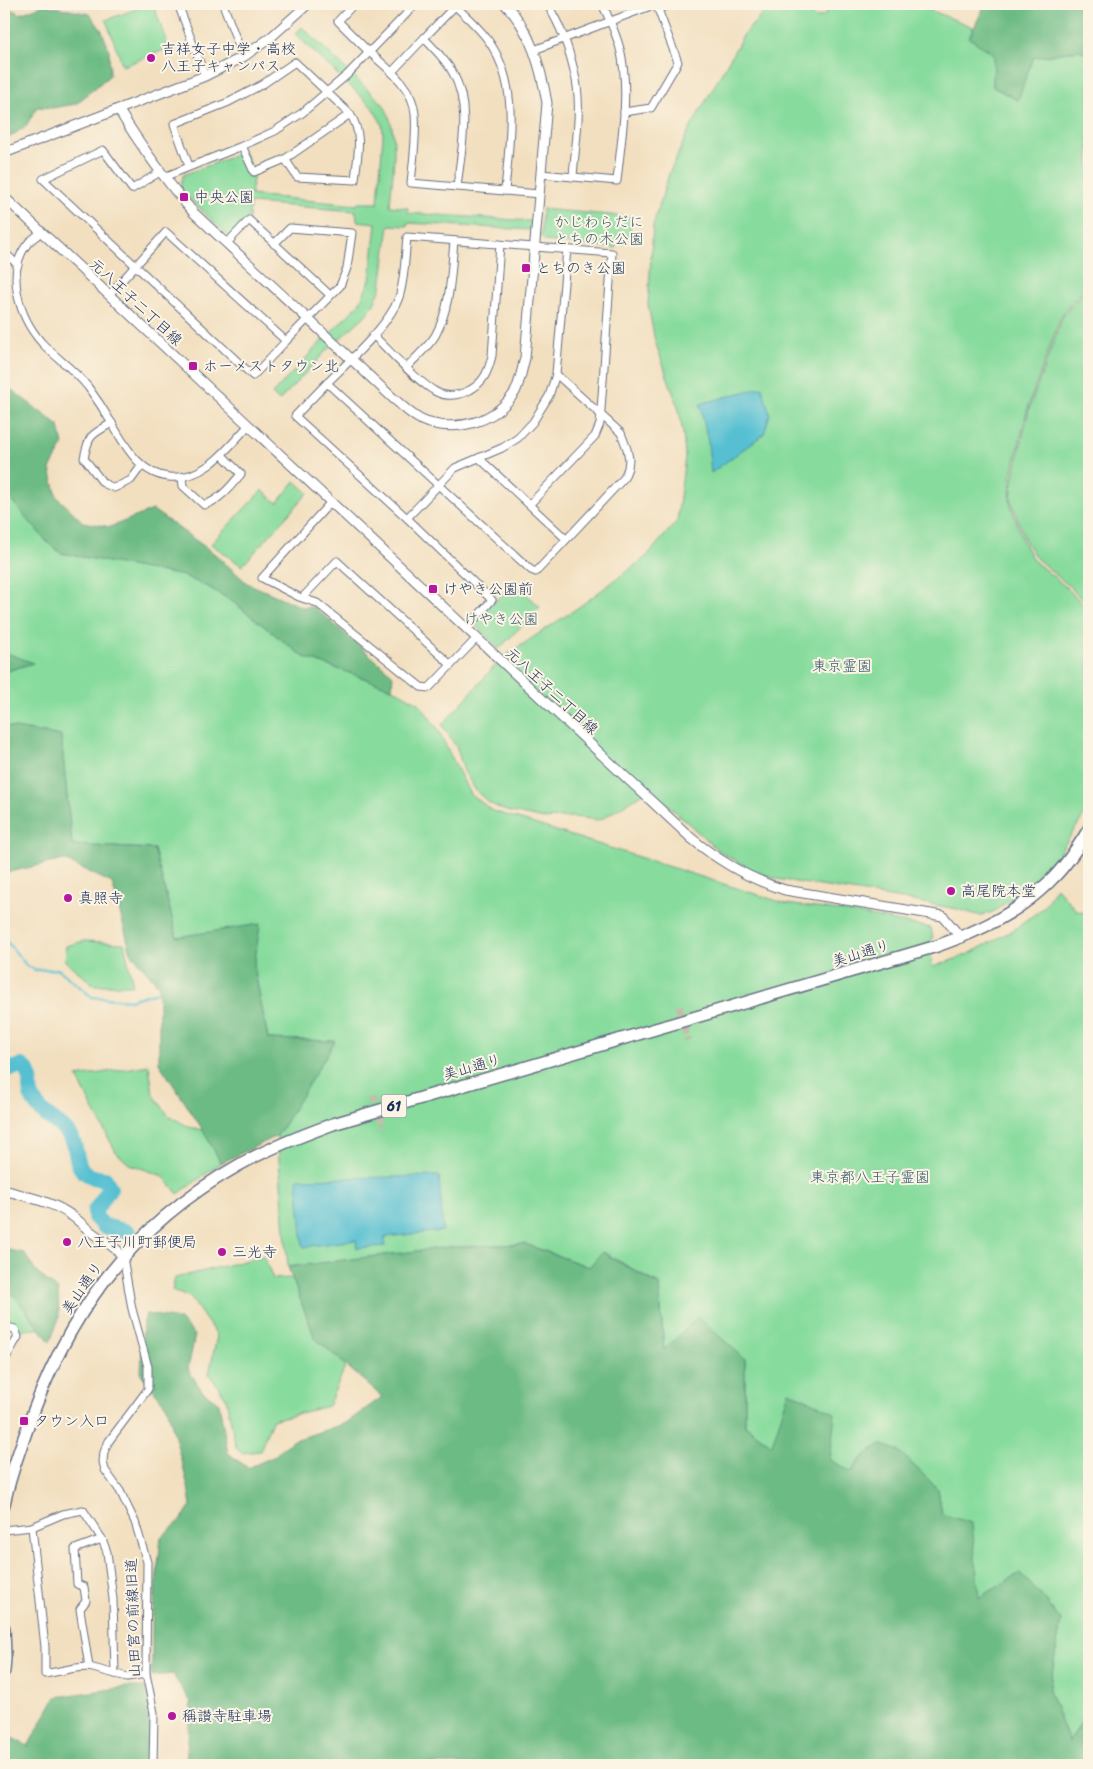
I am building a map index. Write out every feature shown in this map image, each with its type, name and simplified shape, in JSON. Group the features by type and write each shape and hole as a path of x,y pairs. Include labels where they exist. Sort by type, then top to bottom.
{"main road":[{"name":"美山通り","path":"4,1504 17,1458 44,1383 80,1314 123,1257 154,1226 184,1201 215,1180 266,1152 333,1124 961,938 1007,915 1050,881 1076,849 1089,829"},
{"path":"4,1628 4,1671"}],"street":[{"path":"178,4 205,76"},
{"path":"223,4 243,57"},
{"path":"4,153 205,76 243,57 270,38 308,4"},
{"path":"354,4 338,21 392,72 413,102 415,114 411,183 539,194"},
{"path":"274,244 290,228 352,233 348,268 340,286 253,376 43,179 103,150 132,189 162,175 242,146 275,130 327,93 416,4"},
{"path":"118,109 162,175 194,213 394,400 425,422 456,426 472,424 496,413 516,390 525,358 547,103 543,78 534,50 525,32 505,4"},
{"path":"546,4 554,16 564,39 576,80 578,116 573,178"},
{"path":"541,174 617,181 624,112 622,57 602,4"},
{"path":"534,50 657,6 672,4"},
{"path":"392,72 454,5 489,42 498,56 506,78 510,99 511,121 505,191"},
{"path":"624,112 651,108 678,62 657,6"},
{"path":"424,38 440,54 453,73 462,95 464,127 457,187"},
{"path":"189,166 174,124 229,102 263,84 295,62 350,114 356,123 359,136 355,180 297,177 285,158"},
{"path":"242,146 254,172 285,158 350,114"},
{"name":"元八王子二丁目線","path":"4,197 476,639 691,838 723,863 763,883 785,890 942,916 961,938"},
{"path":"227,243 249,220 330,295"},
{"path":"41,232 29,243 18,265 17,290 26,321 43,344 86,385 131,455 142,465 167,477 182,477 207,467 222,455 248,426"},
{"path":"109,295 166,232 286,341"},
{"path":"466,629 492,600 407,518 295,416 390,315 400,296 407,237 612,253 599,413 600,424 595,436 530,504"},
{"path":"407,367 434,336 448,302 454,241"},
{"path":"373,334 433,391 453,396 475,387 488,374 492,356 500,244"},
{"path":"407,518 455,468 502,448 518,438 528,427 549,396 556,374 567,249"},
{"path":"4,252 18,265"},
{"path":"327,383 531,570 536,572 624,478 628,468 627,449 621,433 556,374"},
{"path":"112,423 92,435 84,458 103,483 114,488 131,480 142,465"},
{"path":"182,477 183,486 204,505 210,503 230,488 241,474 222,455"},
{"path":"479,458 530,504 566,540"},
{"path":"330,503 262,578 299,597 317,603 421,687 429,688 476,639"},
{"path":"303,597 337,561 450,665"},
{"path":"4,1190 33,1197 72,1215 90,1232 115,1247 123,1257"},
{"name":"山田宮の前線旧道","path":"123,1257 132,1309 148,1367 148,1389 144,1397 109,1441 104,1452 103,1462 105,1470 120,1491 135,1522 147,1562 146,1674 154,1713 153,1765"},
{"path":"4,1326 15,1329 18,1337 4,1361"},
{"path":"4,1530 32,1527 63,1514 83,1510 102,1539 107,1552 112,1591 115,1674"},
{"path":"32,1527 45,1647 45,1674 90,1667 127,1677 146,1674"},
{"path":"90,1667 80,1609 86,1601 84,1587 77,1584 75,1549 102,1539"}],"green space":[{"path":"153,4 169,48 123,66 106,20"},
{"name":"東京霊園","path":"772,4 799,4 815,18 823,16 835,4 915,4 973,27 969,38 994,54 993,87 1017,100 1033,58 1078,50 1089,54 1089,282 1061,316 1028,407 1011,478 1010,503 1023,541 1033,560 1067,588 1089,611 1089,803 1085,814 1053,862 1033,882 995,911 981,916 957,909 908,900 777,879 752,870 720,852 650,789 600,820 573,817 544,819 506,811 489,803 476,791 464,771 457,748 442,725 502,658 579,607 646,557 677,521 685,457 679,410 655,341 648,305 653,225 669,174 688,132 744,34"},
{"path":"979,4 1089,4 1089,54 1078,50 1033,58 1018,100 993,87 994,54 969,38 984,7"},
{"path":"4,5 20,14 44,5 90,14 102,31 109,50 110,75 76,104 52,108 37,107 26,126 4,141"},
{"path":"302,27 383,104 389,115 394,140 390,206 408,208 408,213 531,221 530,230 408,223 407,226 389,225 381,288 374,304 365,316 327,350 279,401 272,394 359,304 370,280 376,223 357,221 356,211 250,203 249,220 231,239 180,189 183,175 244,152 254,172 251,195 357,205 358,203 378,203 383,134 382,124 372,107 295,34"},
{"name":"かじわらだに とちの木公園","path":"542,209 632,217 629,237 617,242 616,248 545,241 541,237"},
{"path":"1089,285 1089,607 1069,586 1036,558 1025,540 1011,500 1013,479 1029,409 1063,316"},
{"path":"4,384 59,426 63,445 50,469 57,497 83,522 110,527 153,510 215,554 247,583 302,607 314,607 393,675 392,688 304,657 233,602 210,588 184,576 61,553 50,545 4,492"},
{"path":"295,481 308,493 242,566 211,544 262,490 277,503"},
{"name":"東京都八王子霊園","path":"4,492 50,545 61,553 184,576 210,588 233,602 304,657 392,688 419,703 437,728 470,794 493,811 787,904 854,913 931,928 933,938 929,945 933,967 969,954 1015,929 1044,907 1056,887 1077,911 1089,913 1089,1683 1086,1685 1089,1710 1069,1742 1049,1691 1061,1621 1046,1601 1020,1573 979,1598 942,1514 938,1489 863,1457 851,1472 830,1460 772,1445 745,1425 745,1359 664,1350 659,1284 603,1252 589,1267 525,1244 450,1247 288,1267 277,1136 334,1041 268,1039 254,967 259,925 177,937 154,849 72,845 61,736 4,726 4,672 32,663 4,652"},
{"name":"けやき公園","path":"513,582 540,607 499,649 472,622 492,600 497,600"},
{"path":"4,652 33,663 4,672"},
{"path":"4,726 61,736 72,845 154,849 177,937 260,924 254,967 268,1039 335,1041 277,1136 221,1163 203,1130 159,1063 159,986 131,953 112,883 64,860 4,873"},
{"path":"84,941 124,943 133,985 94,985 65,961 66,946"},
{"path":"149,1065 153,1094 168,1115 189,1127 203,1130 221,1163 178,1194 163,1176 129,1164 116,1152 77,1077"},
{"path":"525,1244 589,1267 602,1252 659,1285 664,1350 698,1317 745,1359 745,1425 772,1445 789,1391 835,1413 830,1460 851,1472 863,1457 880,1444 899,1451 938,1489 942,1514 972,1523 979,1598 1020,1573 1046,1601 1061,1621 1049,1691 1069,1742 1089,1710 1089,1765 186,1764 191,1702 174,1674 152,1676 152,1622 161,1537 180,1521 191,1506 188,1486 167,1407 141,1374 143,1325 146,1314 179,1319 195,1335 188,1369 202,1391 219,1403 228,1453 248,1468 273,1457 292,1441 346,1423 382,1397 315,1338 288,1267 450,1247"},
{"path":"4,1249 24,1253 36,1272 58,1290 59,1318 50,1342 14,1295 4,1292"},
{"path":"264,1256 273,1279 292,1278 315,1338 346,1365 328,1406 272,1420 260,1451 242,1453 236,1448 226,1398 209,1374 217,1336 190,1297 172,1290 175,1278"},
{"path":"4,1286 51,1328 23,1330 4,1326"},
{"path":"126,1687 145,1687 148,1697 151,1726 148,1765 4,1765 4,1734 28,1746 56,1697"}],"water":[{"path":"762,387 770,414 764,434 711,473 708,442 700,404"},
{"path":"439,1176 443,1231 385,1237 385,1246 357,1248 356,1240 303,1247 297,1179"}],"waterway":[{"path":"4,938 26,965 35,970 58,969 92,997 130,1000 157,992"},
{"path":"4,1070 22,1066 29,1073 32,1097 40,1110 70,1135 80,1167 91,1176 105,1179 110,1188 95,1211 95,1217 104,1226 128,1232"}],"tunnel":[{"path":"679,1007 688,1040"},
{"path":"374,1095 383,1127"}],"place":[{"name":"吉祥女子中学・高校 八王子キャンパス","path":"151,58"},
{"name":"中央公園","path":"184,197"},
{"name":"とちのき公園","path":"526,268"},
{"name":"ホーメストタウン北","path":"193,366"},
{"name":"けやき公園前","path":"433,589"},
{"name":"高尾院本堂","path":"951,891"},
{"name":"真照寺","path":"68,898"},
{"name":"八王子川町郵便局","path":"67,1242"},
{"name":"三光寺","path":"222,1252"},
{"name":"タウン入口","path":"24,1421"},
{"name":"稱讃寺駐車場","path":"172,1716"}]}
